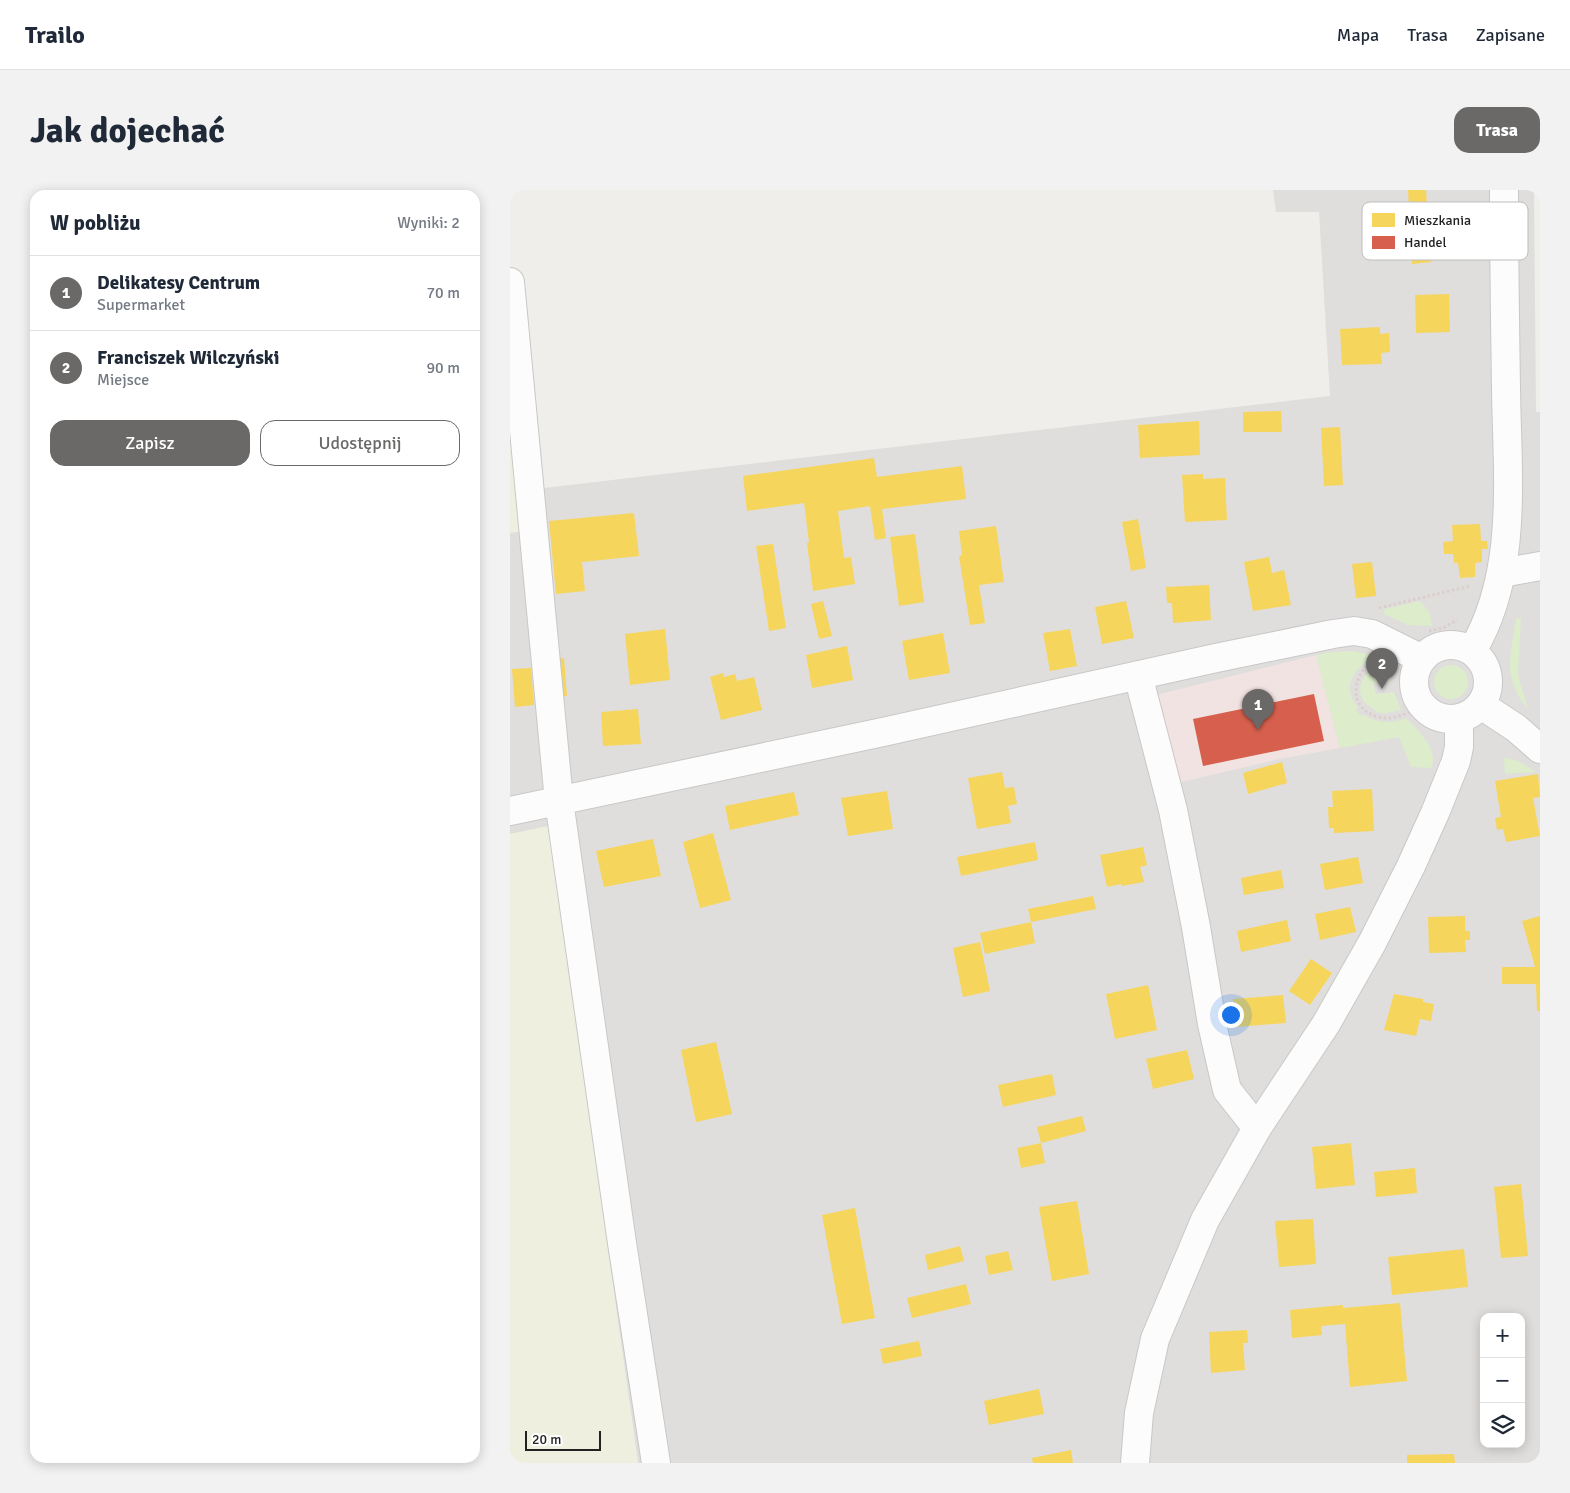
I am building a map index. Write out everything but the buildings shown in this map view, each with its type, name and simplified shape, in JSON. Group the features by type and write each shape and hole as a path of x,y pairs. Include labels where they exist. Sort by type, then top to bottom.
{"street":[{"path":"1472,651 1489,618 1502,573 1507,493 1505,260"},
{"path":"510,282 559,801 622,1242 656,1463"},
{"path":"1502,573 1540,566"},
{"path":"510,811 1333,634 1354,631 1372,634 1422,659"},
{"path":"1135,1463 1139,1413 1155,1339 1205,1220 1257,1128 1326,1024 1372,943 1411,866 1435,813 1456,761 1470,712 1488,691 1486,668 1480,658 1472,651 1461,646 1451,645 1440,647 1422,659 1416,670 1414,682 1416,694 1422,705 1431,714 1442,719 1470,712 1516,728 1540,749"},
{"path":"1138,675 1173,810 1196,926 1212,1024 1227,1090 1257,1128"}],"path":[{"path":"1371,609 1472,585"},
{"path":"1378,660 1365,668 1356,684 1355,694 1358,702 1367,712 1377,717 1387,718 1409,714"}],"shaded area":[{"path":"1273,190 1534,190 1536,412 1540,412 1540,1463 638,1463 548,827 510,834 510,492 1330,396 1319,212 1276,212"},
{"path":"1316,655 1340,748 1280,759 1173,784 1152,696"}],"green space":[{"path":"510,389 524,531 510,533"},
{"path":"1420,601 1430,613 1432,626 1408,625 1384,614 1384,609"},
{"path":"1521,618 1518,675 1528,710 1514,687 1510,666 1516,619"},
{"path":"1352,651 1373,657 1355,673 1350,685 1350,692 1358,707 1356,710 1361,716 1379,721 1390,722 1406,718 1430,747 1433,761 1431,768 1411,767 1399,737 1340,748 1316,655"},
{"path":"1382,665 1391,681 1373,683 1376,694 1394,692 1401,710 1385,713 1378,712 1364,702 1361,696 1360,689 1364,677"},
{"path":"1451,665 1463,670 1468,682 1463,694 1451,699 1439,694 1434,682 1439,670"},
{"path":"1504,758 1517,761 1536,772 1505,774"},
{"path":"548,826 638,1463 510,1463 510,834"}],"place":[{"name":"Franciszek Wilczyński","path":"1382,689"},
{"name":"Delikatesy Centrum","path":"1258,730"}]}
